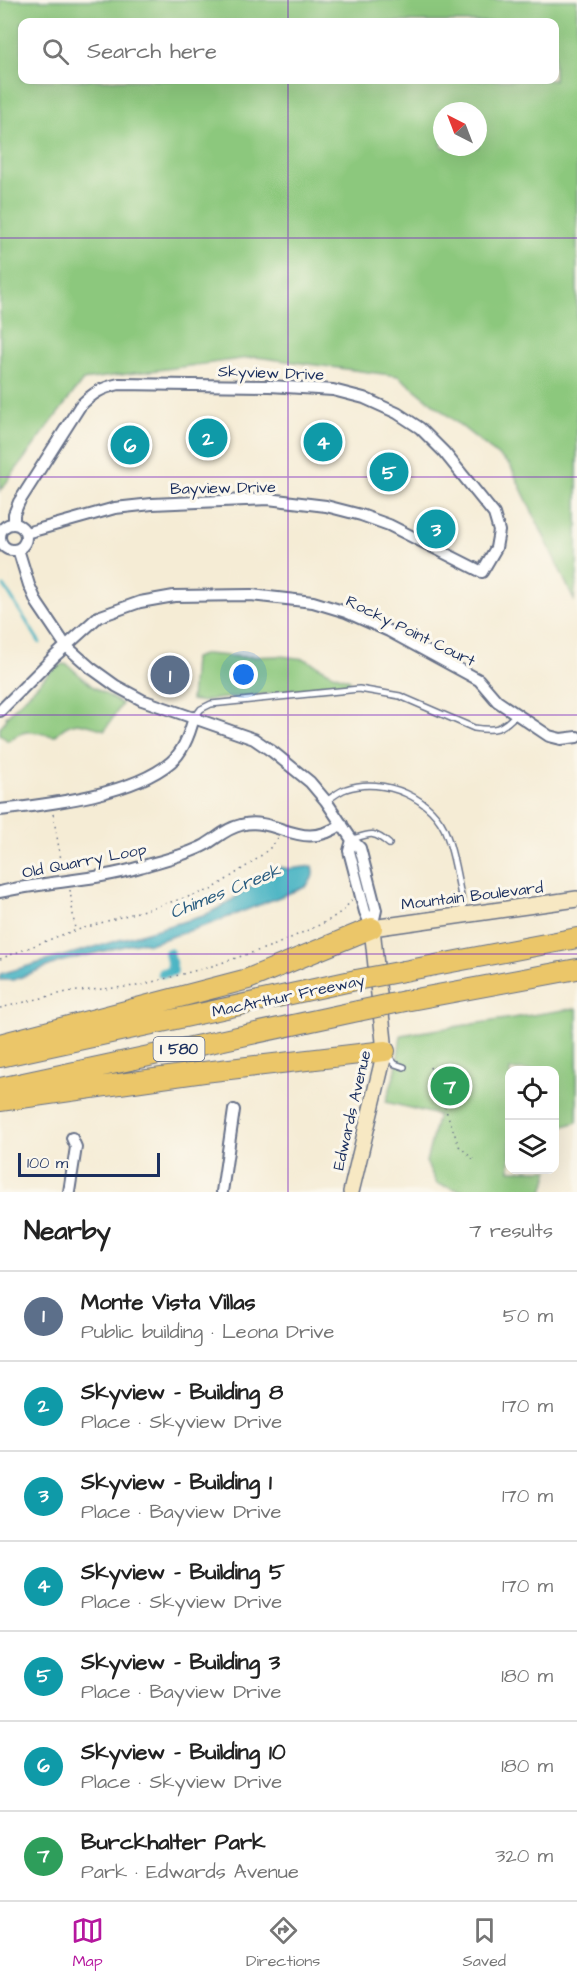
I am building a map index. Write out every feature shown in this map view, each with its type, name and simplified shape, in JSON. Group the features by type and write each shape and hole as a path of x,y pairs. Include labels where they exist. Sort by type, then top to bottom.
{"highway":[{"path":"0,1044 248,979 372,928"},
{"name":"MacArthur Freeway","path":"0,1057 404,970 577,938"},
{"name":"MacArthur Freeway","path":"0,1088 405,1001 577,969"},
{"path":"0,1101 204,1072 385,1051"}],"main road":[{"name":"Mountain Boulevard","path":"372,928 577,899"},
{"name":"Edwards Avenue","path":"351,1192 385,1051 372,928"}],"street":[{"name":"Skyview Drive","path":"14,524 14,514 19,502 80,405 101,388 119,384 164,384 333,390 364,398 397,413 420,428 444,452 494,514 499,531 496,548 482,572"},
{"name":"Bayview Drive","path":"26,533 115,508 152,504 268,499 326,506 361,515 389,525 482,572"},
{"path":"14,524 26,533 24,544 18,549 9,549 0,541 4,528 14,524"},
{"path":"18,549 37,603 66,646 91,668 124,690 158,706 254,740 273,752 310,782 326,801 352,840 350,851 365,912 372,928"},
{"name":"Rocky Point Court","path":"0,711 98,617 140,602 174,596 277,597 335,608 388,632 479,680 497,701 538,730 561,739 577,737"},
{"path":"0,810 96,795 158,771 173,760 182,747 189,736 194,717"},
{"name":"Old Quarry Loop","path":"0,892 137,868 204,846 228,830 243,824 315,836 330,832 342,824"},
{"path":"222,1192 234,1110"},
{"path":"69,1192 76,1147 72,1138"}],"lane":[{"path":"194,717 201,708 211,704 359,689 400,696 474,728 500,728 516,714"},
{"path":"326,801 346,789 380,785 414,797 427,807 447,833 465,915"},
{"path":"352,840 376,834 389,844"},
{"path":"385,1051 394,1064 404,1067"}],"path":[{"path":"50,803 63,875"},
{"path":"0,959 76,931 211,890 257,859 271,847 284,830"},
{"path":"70,890 76,931"},
{"path":"0,1008 67,992 136,986 209,968 275,945 326,922 344,910 348,904"},
{"path":"430,1067 459,1146 474,1160"}],"green space":[{"path":"0,0 577,0 577,574 574,600 510,465 398,376 256,357 83,380 0,491"},
{"path":"206,654 305,659 350,680 349,686 204,702 191,700 194,658"},
{"path":"63,664 68,665 92,686 122,704 105,730 78,723 67,726 55,736 26,732 8,741 0,734 0,727 7,719 6,717 57,665 58,667"},
{"path":"577,1008 577,1122 559,1128 559,1066 505,1066 505,1174 548,1174 543,1192 466,1192 437,1184 426,1162 438,1115 386,1102 396,1070 401,1035"}],"water":[{"path":"312,866 312,878 305,887 213,923 149,944 141,942 59,962 14,980 0,980 0,974 203,916 224,905 280,867 289,869"}],"waterway":[{"path":"4,586 40,643"},
{"name":"Chimes Creek","path":"162,973 173,971 169,953"}],"place":[{"name":"Skyview - Building 8","path":"208,438"},
{"name":"Skyview - Building 5","path":"323,442"},
{"name":"Skyview - Building 10","path":"130,445"},
{"name":"Skyview - Building 3","path":"389,472"},
{"name":"Skyview - Building 1","path":"436,529"},
{"name":"Monte Vista Villas","path":"170,675"},
{"name":"Burckhalter Park","path":"450,1086"}]}
